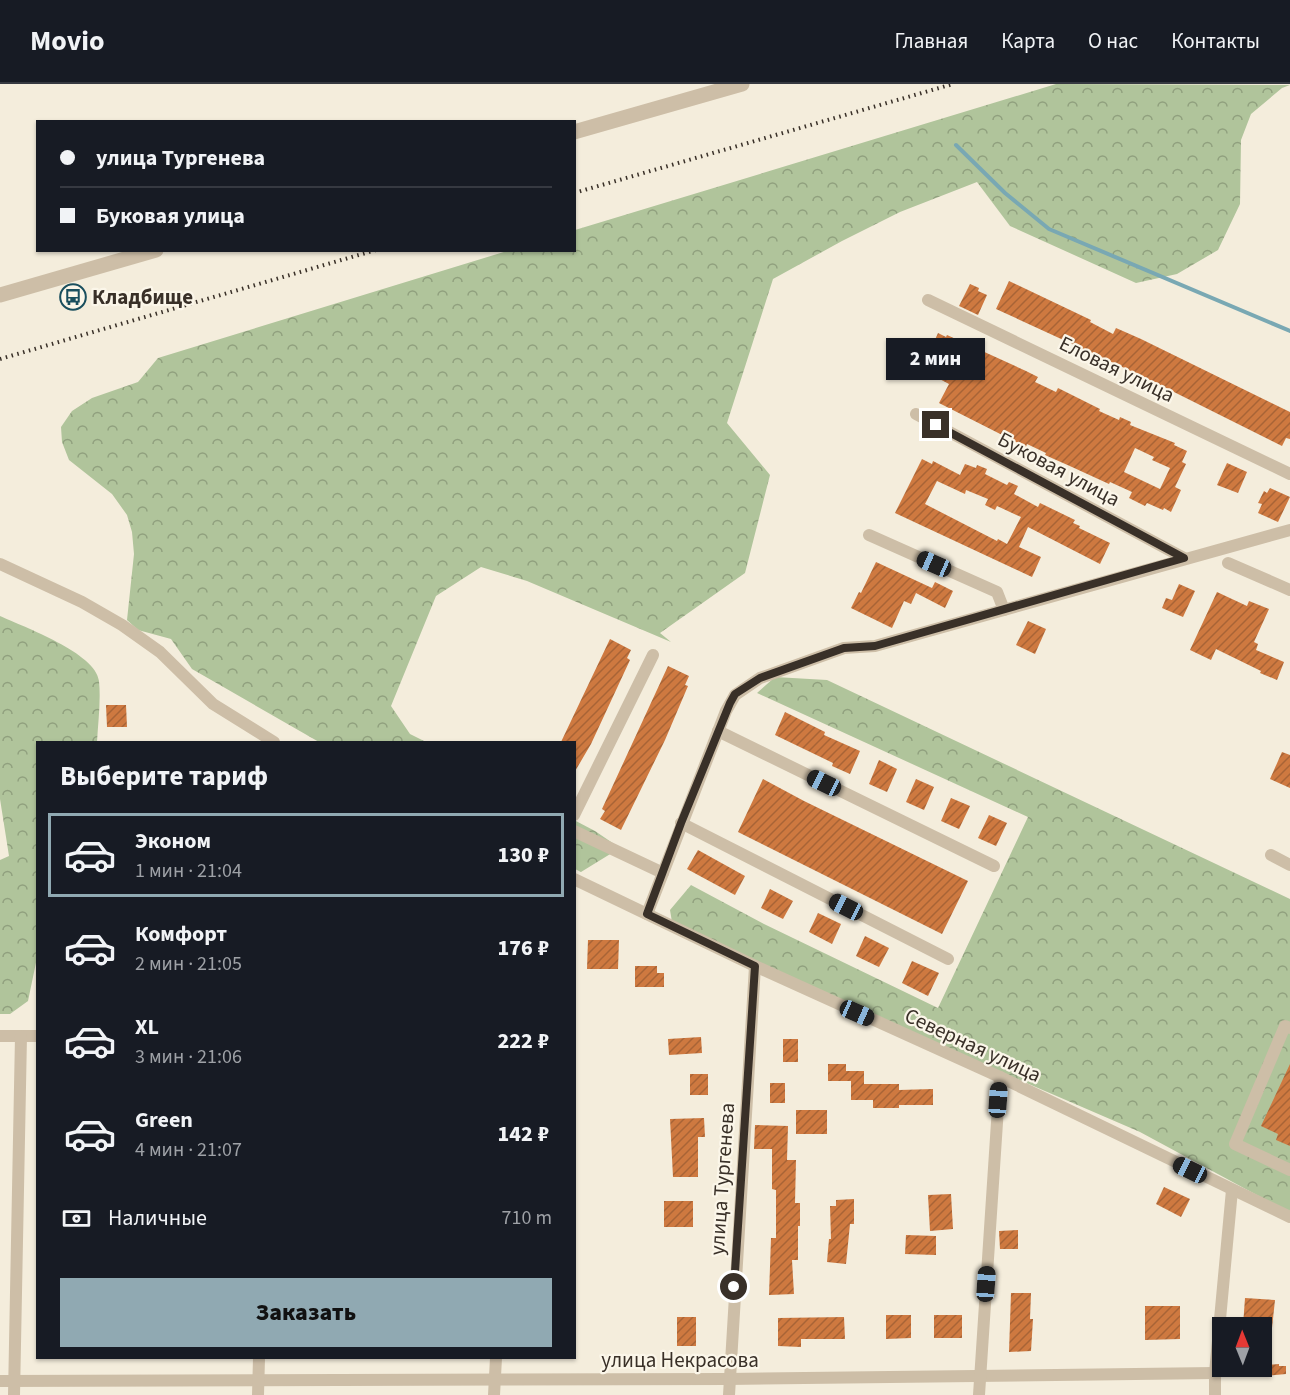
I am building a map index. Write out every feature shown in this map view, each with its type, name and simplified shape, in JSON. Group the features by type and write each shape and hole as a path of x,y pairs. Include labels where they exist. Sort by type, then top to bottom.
{"street":[{"path":"576,131 742,84"},
{"path":"0,295 149,252"},
{"name":"Еловая улица","path":"928,300 1290,474"},
{"name":"Буковая улица","path":"916,414 1184,558"},
{"path":"647,914 726,711 735,694 760,678 844,648 875,646 1290,530"},
{"path":"869,535 997,592 1004,610"},
{"path":"1228,563 1290,590"},
{"path":"0,564 82,602 122,626 159,652 213,704 272,741"},
{"path":"576,811 652,655"},
{"path":"718,731 994,866"},
{"path":"681,823 948,959"},
{"path":"576,832 663,873"},
{"path":"1271,855 1290,864"},
{"name":"Северная улица","path":"576,880 755,966 1000,1077 1290,1217"},
{"name":"улица Тургенева","path":"729,1395 728,1379 755,966"},
{"path":"1290,1028 1285,1026 1235,1144 1290,1170"},
{"path":"0,1036 36,1035"},
{"path":"14,1395 21,1036"},
{"path":"980,1395 1000,1077"},
{"path":"1220,1317 1232,1190"},
{"path":"258,1395 259,1359"},
{"path":"494,1395 496,1359"},
{"name":"улица Некрасова","path":"0,1381 728,1379 1212,1373"},
{"path":"1215,1377 1215,1395"}],"green space":[{"path":"1056,84 1290,85 1282,88 1251,114 1241,140 1240,204 1218,250 1177,274 1136,283 1010,226 977,182 900,212 773,279 727,423 770,475 745,573 660,633 671,642 527,581 481,567 436,596 391,706 410,734 424,741 317,741 192,669 171,639 138,630 127,620 134,554 132,532 127,515 112,494 69,460 62,442 61,427 72,411 92,398 138,382 158,358 504,252 576,252 576,230"},
{"path":"0,616 73,651 95,671 100,689 97,741 36,741 36,963 28,1001 10,1014 0,1014 0,860 9,856 0,799"},
{"path":"775,677 827,680 1290,899 1290,1213 1140,1132 755,966 672,922 670,910 691,885 764,924 938,1008 1028,817 757,693"},
{"path":"576,821 620,848 581,872 576,870"}],"building":[{"path":"1009,281 1091,320 1090,322 1113,334 1116,328 1141,339 1290,412 1290,439 1286,438 1282,446 1144,377 996,309"},
{"path":"970,284 987,295 978,315 959,306"},
{"path":"938,333 946,337 947,335 1038,377 1035,382 1056,392 1058,388 1100,409 1099,411 1119,420 1120,417 1131,422 1130,425 1175,443 1174,445 1187,451 1182,462 1186,464 1175,487 1181,490 1171,512 1147,503 1145,506 1129,498 1132,492 1045,455 1046,453 1027,444 1026,447 939,403 949,384 932,375 942,357 930,351","holes":["1135,448 1154,457 1152,460 1170,468 1160,489 1124,472"]},
{"path":"922,459 932,464 933,461 960,475 965,464 976,468 977,465 987,469 985,474 1007,485 1009,482 1018,486 1014,494 1038,507 1040,503 1075,520 1073,523 1080,526 1079,528 1110,543 1100,564 1028,527 1019,547 1041,557 1032,577 895,513","holes":["937,481 965,494 966,490 988,499 985,505 995,510 997,506 1021,517 1007,544 925,504"]},
{"path":"1227,463 1247,472 1238,493 1217,485"},
{"path":"1270,488 1290,497 1278,522 1258,513 1262,504 1258,503 1264,491 1267,493"},
{"path":"876,562 932,588 935,582 953,591 945,608 916,593 911,604 904,601 892,628 851,608"},
{"path":"1179,584 1195,591 1183,617 1162,608 1166,598 1172,600"},
{"path":"1217,592 1247,606 1249,601 1269,609 1254,642 1258,644 1256,650 1284,662 1277,680 1216,649 1211,660 1190,650"},
{"path":"1028,621 1046,629 1035,654 1016,645"},
{"path":"610,639 631,650 627,658 630,660 591,744 576,770 576,741 561,741"},
{"path":"668,666 689,676 685,685 688,686 665,740 621,830 600,819 605,811 602,809"},
{"path":"106,705 126,705 127,727 107,727"},
{"path":"785,712 825,732 824,735 860,751 850,774 832,766 833,763 775,735"},
{"path":"1282,752 1290,755 1290,788 1270,779"},
{"path":"879,760 897,769 887,792 869,784"},
{"path":"763,779 968,881 942,934 738,832"},
{"path":"916,779 934,787 924,810 906,802"},
{"path":"951,798 970,806 959,829 941,821"},
{"path":"989,815 1007,823 996,846 978,838"},
{"path":"698,850 745,876 735,895 687,869"},
{"path":"770,889 793,901 783,919 761,908"},
{"path":"818,913 841,924 832,944 809,932"},
{"path":"865,936 889,948 879,967 856,956"},
{"path":"588,940 619,940 618,969 587,969"},
{"path":"912,961 939,973 928,996 902,983"},
{"path":"635,966 657,966 657,973 664,973 664,987 635,987"},
{"path":"701,1037 702,1053 669,1055 668,1039"},
{"path":"783,1039 798,1039 798,1062 783,1062"},
{"path":"828,1064 846,1064 846,1071 864,1071 864,1084 899,1084 899,1090 933,1089 933,1105 873,1108 873,1100 851,1100 851,1081 828,1081"},
{"path":"1290,1064 1290,1146 1276,1140 1278,1134 1261,1126"},
{"path":"690,1074 708,1074 708,1095 690,1095"},
{"path":"770,1083 785,1083 785,1103 770,1103"},
{"path":"796,1110 827,1110 827,1134 796,1134"},
{"path":"704,1118 705,1137 698,1137 698,1177 673,1177 670,1119"},
{"path":"755,1125 788,1126 787,1160 796,1160 795,1203 800,1203 800,1226 798,1226 798,1260 792,1260 794,1294 769,1295 771,1238 776,1238 776,1190 772,1189 772,1149 754,1149"},
{"path":"1164,1187 1190,1199 1181,1217 1156,1204"},
{"path":"951,1194 953,1229 930,1231 928,1195"},
{"path":"854,1199 854,1224 850,1224 846,1264 827,1262 829,1239 831,1239 830,1206 836,1206 836,1200"},
{"path":"664,1201 693,1201 693,1227 664,1227"},
{"path":"1018,1230 1018,1249 1000,1249 999,1231"},
{"path":"906,1235 936,1236 936,1255 905,1254"},
{"path":"1011,1293 1031,1293 1030,1319 1033,1319 1031,1351 1009,1352"},
{"path":"1245,1298 1275,1300 1272,1328 1272,1317 1244,1317"},
{"path":"1145,1306 1180,1306 1180,1339 1145,1340"},
{"path":"886,1315 911,1315 911,1338 886,1339"},
{"path":"934,1315 962,1315 962,1338 934,1338"},
{"path":"677,1317 696,1317 696,1346 677,1346"},
{"path":"844,1317 845,1339 801,1339 801,1347 778,1346 778,1318"},
{"path":"1272,1365 1286,1366 1286,1374 1272,1375"}],"waterway":[{"path":"956,145 1005,193 1049,229 1290,331"}],"railway":[{"path":"576,192 953,84"},
{"path":"0,359 369,252"}],"place":[{"name":"Кладбище","path":"73,297"}],"route":[{"path":"734,1287 755,966 647,914 681,823 735,694 760,678 844,648 875,646 1184,558 936,425"}]}
